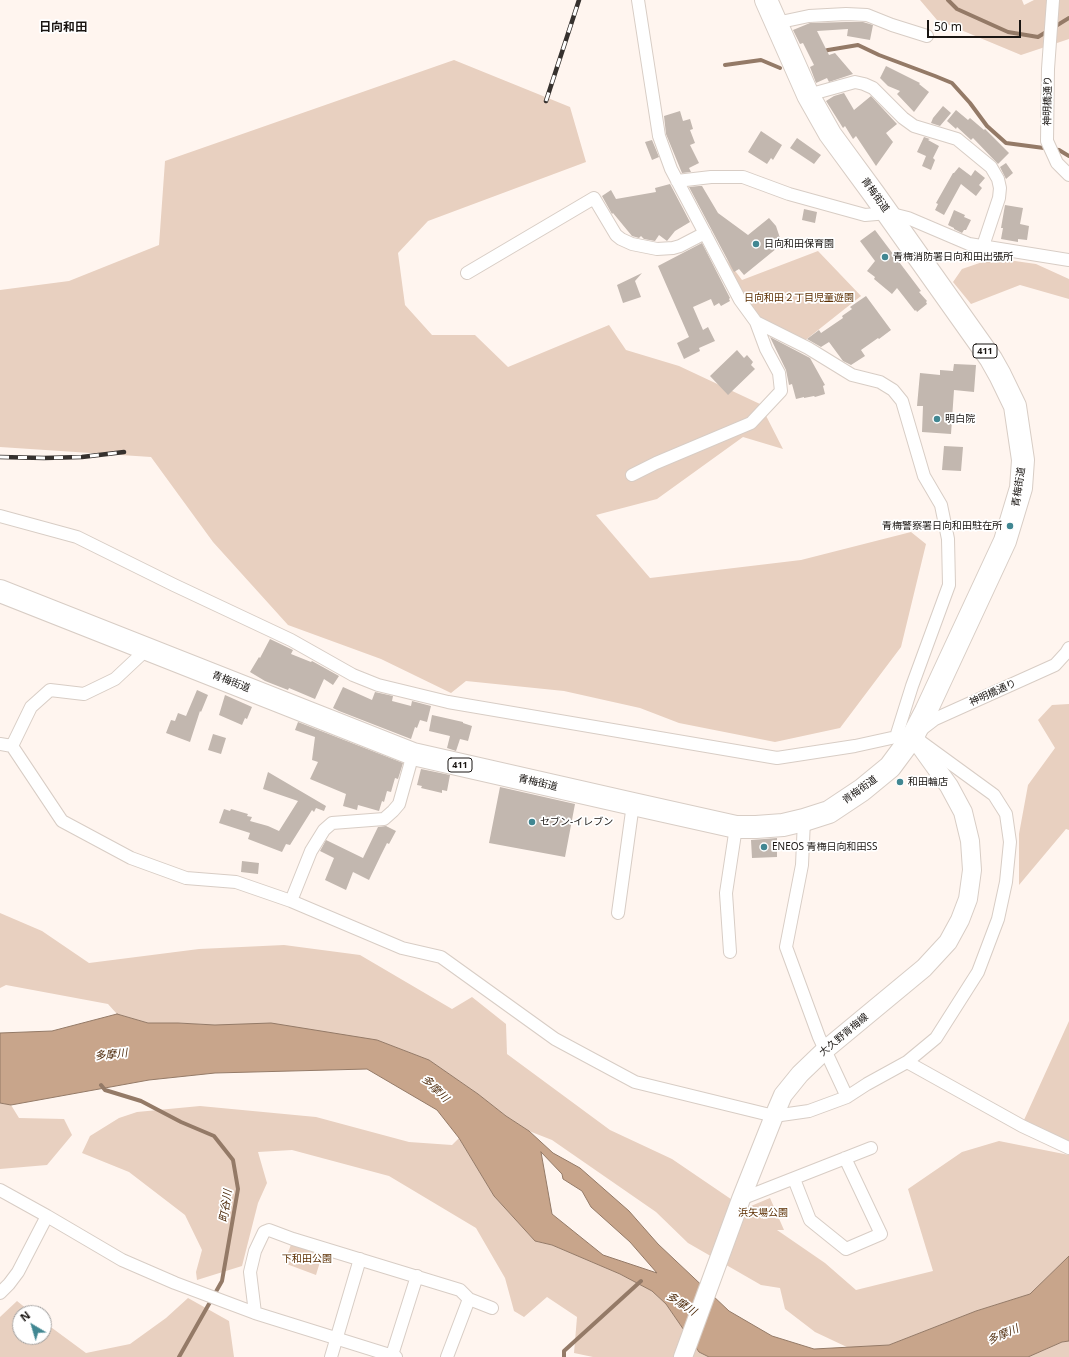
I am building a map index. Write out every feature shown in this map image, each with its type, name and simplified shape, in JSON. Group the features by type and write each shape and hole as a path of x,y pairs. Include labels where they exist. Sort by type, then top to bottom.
{"highway":[{"name":"青梅街道","path":"0,591 413,754 736,827 783,825 804,820 829,812 862,790 890,767 904,736 926,711 1005,541 1021,488 1023,460 1014,406 1000,375 991,359 830,134 808,95 766,0"}],"main road":[{"name":"大久野青梅線","path":"683,1357 740,1204 783,1095 800,1074 825,1050 924,968 948,942 960,920 968,898 972,870 970,841 963,812 949,786 904,736"}],"street":[{"path":"632,475 751,423 781,391 779,373 766,349 756,322 740,300 671,169 659,136 638,0"},
{"name":"神明橋通り","path":"1053,0 1048,69 1047,141 1057,163 1069,175"},
{"path":"776,23 809,16 846,14 867,15 927,36"},
{"path":"808,95 854,82 864,84 873,88 903,118 914,126 957,139 991,167 998,179 1000,198 983,246"},
{"path":"677,181 711,177 743,177 789,194 866,215 888,213 908,218 969,244 1069,260"},
{"path":"467,273 594,198 616,234 621,239 632,244 657,249 673,248 705,233"},
{"path":"756,322 808,348 852,375 880,382 893,390 902,402 924,476 941,505 948,539 948,585 912,686 904,736"},
{"path":"0,516 77,537 291,640 353,676 378,685 448,702 777,758 855,746 904,736 994,795 1006,814 1010,842 1006,882 998,919 978,972 936,1038 907,1062 847,1097 809,1111 774,1116 635,1082 555,1039 441,957 402,948 290,901 236,882 186,878 131,858 62,821 6,745 31,707 50,690 84,694 115,679 147,649"},
{"name":"神明橋通り","path":"904,736 935,719 1055,665 1066,654 1069,648"},
{"path":"290,901 311,851 324,830 332,823 384,819 393,812 399,804 413,754"},
{"path":"618,913 633,804"},
{"path":"804,820 802,865 786,947 825,1050 847,1097"},
{"path":"730,952 726,893 736,827"},
{"path":"907,1062 1022,1126 1069,1148"},
{"path":"740,1204 794,1178 871,1148"},
{"path":"794,1178 810,1220 846,1249 882,1234 845,1158"},
{"path":"0,1190 122,1260 175,1283 255,1312 394,1356 416,1276"},
{"path":"0,1293 18,1272 47,1216"},
{"path":"255,1312 250,1272 255,1251 264,1232 269,1230 293,1239 460,1290 469,1299 492,1308"},
{"path":"331,1357 360,1259"},
{"path":"447,1357 469,1299"}],"green space":[{"path":"920,0 1022,0 1024,5 1034,0 1069,0 1069,39 1021,55 937,20"},
{"path":"454,60 570,107 586,162 428,221 398,253 405,305 432,335 475,335 508,367 609,325 626,350 679,366 760,404 783,449 743,437 657,499 596,515 650,578 801,560 911,532 926,544 901,647 840,728 775,742 679,723 640,708 564,691 466,681 451,693 381,659 288,625 213,542 151,457 0,447 0,290 69,281 159,245 165,161"},
{"name":"日向和田２丁目児童遊園","path":"818,251 861,296 803,342 756,317 722,258 724,256 742,280"},
{"path":"994,258 1036,264 1069,279 1069,299 1020,285 971,304 953,282 962,269"},
{"path":"1069,704 1069,830 1066,829 1019,885 1019,834 1028,785 1055,748 1038,720 1052,705"},
{"name":"浜矢場公園","path":"0,913 42,931 89,963 199,949 284,945 360,955 452,1009 472,997 506,1024 507,1054 610,1130 672,1159 747,1210 751,1206 770,1198 784,1230 777,1230 825,1263 856,1290 933,1271 908,1189 962,1152 999,1141 1069,1155 1069,1256 1030,1294 976,1311 889,1345 849,1348 815,1332 785,1309 780,1288 761,1285 688,1243 656,1212 552,1140 529,1131 506,1116 478,1094 429,1060 377,1040 215,1025 148,1023 117,1014 108,1004 6,985 0,988"},
{"path":"1069,1021 1069,1144 1024,1120"},
{"path":"0,1103 11,1105 19,1118 64,1119 72,1135 47,1165 0,1169"},
{"path":"200,1106 316,1117 409,1142 452,1145 459,1138 494,1196 535,1241 552,1245 620,1274 652,1291 666,1304 699,1352 709,1357 593,1357 574,1353 577,1317 547,1297 524,1317 514,1311 505,1278 476,1228 389,1176 292,1150 258,1152 267,1183 258,1203 242,1266 197,1280 196,1272 202,1250 185,1215 129,1172 82,1153 90,1136 119,1118 137,1112"},
{"name":"下和田公園","path":"292,1242 323,1252 316,1275 284,1263"},
{"path":"188,1298 229,1321 234,1357 0,1357 0,1317 12,1306 12,1345 52,1345 52,1328 86,1353 130,1344 166,1318"},
{"path":"17,1301 22,1305 13,1305"},
{"path":"1069,1341 1069,1357 1028,1357 1062,1342"}],"water":[{"name":"多摩川","path":"117,1014 148,1023 215,1025 271,1023 377,1040 429,1060 529,1131 553,1153 580,1168 629,1211 658,1244 729,1311 772,1336 814,1349 889,1345 976,1311 1030,1294 1069,1256 1069,1341 1062,1342 1028,1357 709,1357 699,1352 666,1304 652,1291 620,1274 552,1245 535,1241 494,1196 459,1138 437,1110 367,1069 215,1073 149,1080 11,1105 0,1103 0,1033 52,1031","holes":["541,1152 562,1174 563,1179 582,1191 591,1207 630,1242 657,1273 603,1255 552,1214"]}],"building":[{"path":"863,22 873,25 870,40 847,36 848,29 817,31 829,55 835,53 853,74 829,82 827,78 816,83 810,67 814,65 803,43 800,44 793,30 810,23"},
{"path":"886,66 920,83 919,84 929,92 914,112 897,94 900,91 888,86 880,78"},
{"path":"844,93 854,110 871,96 897,124 886,133 893,142 876,166 856,136 853,139 845,126 843,128 826,101 834,96"},
{"path":"943,106 951,113 940,126 931,123 933,118"},
{"path":"956,110 968,120 970,118 984,130 985,129 1009,153 998,164 973,138 971,140 957,127 956,129 947,121"},
{"path":"680,111 683,121 690,119 693,129 690,130 695,143 690,145 699,163 689,168 691,172 682,173 666,134 664,116"},
{"path":"761,131 782,145 773,160 771,158 767,164 748,152"},
{"path":"924,137 930,139 928,140 939,146 933,158 935,160 931,170 922,166 926,156 917,152"},
{"path":"797,138 821,155 814,164 790,148"},
{"path":"652,140 659,157 652,160 645,142"},
{"path":"1006,163 1013,173 1006,179 1000,167"},
{"path":"959,167 971,176 975,170 985,178 979,185 982,188 976,196 961,184 944,215 935,210 938,204 936,203 953,173"},
{"path":"670,184 690,222 675,231 667,241 659,235 655,241 644,239 641,236 639,238 632,236 613,213 612,214 602,196 611,190 616,199 656,192 655,188"},
{"path":"702,186 718,213 748,235 769,218 776,226 782,244 744,275 739,269 734,272 689,187"},
{"path":"1005,205 1023,208 1020,224 1029,226 1027,240 1018,239 1018,242 1001,239 1003,228 1001,228"},
{"path":"804,209 817,212 815,223 802,220"},
{"path":"954,210 965,215 964,217 971,220 966,230 962,233 948,225"},
{"path":"875,230 927,301 927,304 917,312 897,288 892,294 867,271 875,261 860,241"},
{"path":"702,243 730,298 730,301 721,306 719,303 714,306 711,299 693,307 703,330 708,327 715,341 699,348 700,351 684,359 677,343 689,337 658,266"},
{"path":"642,273 635,281 641,297 623,303 617,285"},
{"path":"866,296 891,330 861,350 865,356 851,365 843,361 829,342 821,347 807,339 819,330 821,333 843,318 842,316 852,309 850,307"},
{"path":"770,337 810,358 825,385 823,386 825,394 815,397 796,399 792,384 789,385 786,370"},
{"path":"737,350 744,358 747,355 753,362 751,365 755,369 728,395 710,376"},
{"name":"明白院","path":"954,364 976,365 974,392 954,390 951,434 922,432 923,406 917,406 920,373 940,375 940,370 953,371"},
{"path":"944,446 963,447 961,471 942,470"},
{"path":"270,639 293,650 291,654 311,662 312,661 339,676 333,685 324,679 315,699 289,688 288,690 265,681 250,672 259,657 260,658"},
{"path":"343,687 372,700 375,692 393,696 392,701 411,706 412,701 431,706 427,722 420,720 417,728 415,727 411,739 339,711 333,708"},
{"path":"197,690 208,695 201,712 200,711 190,742 166,733 171,720 175,721 178,713 186,716"},
{"path":"225,695 252,707 247,719 245,718 242,725 219,715"},
{"path":"432,715 463,722 472,726 468,741 460,739 456,751 447,748 450,736 429,731"},
{"path":"298,722 403,763 398,779 395,778 391,792 387,791 384,802 382,801 379,811 358,805 357,810 343,806 346,794 310,779 318,762 312,760 315,737 295,730"},
{"path":"213,734 226,738 221,754 208,750"},
{"path":"421,769 450,775 447,791 442,790 442,793 421,788 422,786 417,785"},
{"path":"268,772 326,806 324,811 316,808 314,812 312,810 290,845 286,844 282,852 248,839 250,833 219,823 224,809 230,811 231,809 248,814 247,816 252,817 250,821 279,831 298,801 263,789"},
{"name":"セブン-イレブン","path":"500,787 575,804 565,857 489,843"},
{"path":"386,826 396,831 389,844 387,843 369,880 353,872 346,890 325,880 334,858 320,851 326,840 363,858 378,827"},
{"path":"777,838 777,857 752,858 751,840"},
{"path":"242,861 259,863 258,874 241,872"}],"waterway":[{"path":"948,0 957,9 1008,32 1038,37 1069,18"},
{"path":"822,52 858,45 879,55 952,83 970,103 987,126 1006,143 1059,150 1069,156"},
{"path":"725,65 761,60 780,68"},
{"name":"町谷川","path":"101,1085 105,1090 141,1101 181,1122 214,1136 233,1160 238,1189 222,1281 179,1357"},
{"path":"564,1357 564,1351 641,1281"}],"railway":[{"path":"546,101 579,0"},
{"path":"0,457 82,457 124,452"}],"place":[{"name":"日向和田保育園","path":"756,244"},
{"name":"青梅消防署日向和田出張所","path":"885,257"},
{"name":"明白院","path":"937,419"},
{"name":"青梅警察署日向和田駐在所","path":"1010,526"},
{"name":"和田輪店","path":"900,782"},
{"name":"セブン-イレブン","path":"532,822"},
{"name":"ENEOS 青梅日向和田SS","path":"764,847"}],"district":[{"name":"日向和田","path":"63,28"}]}
